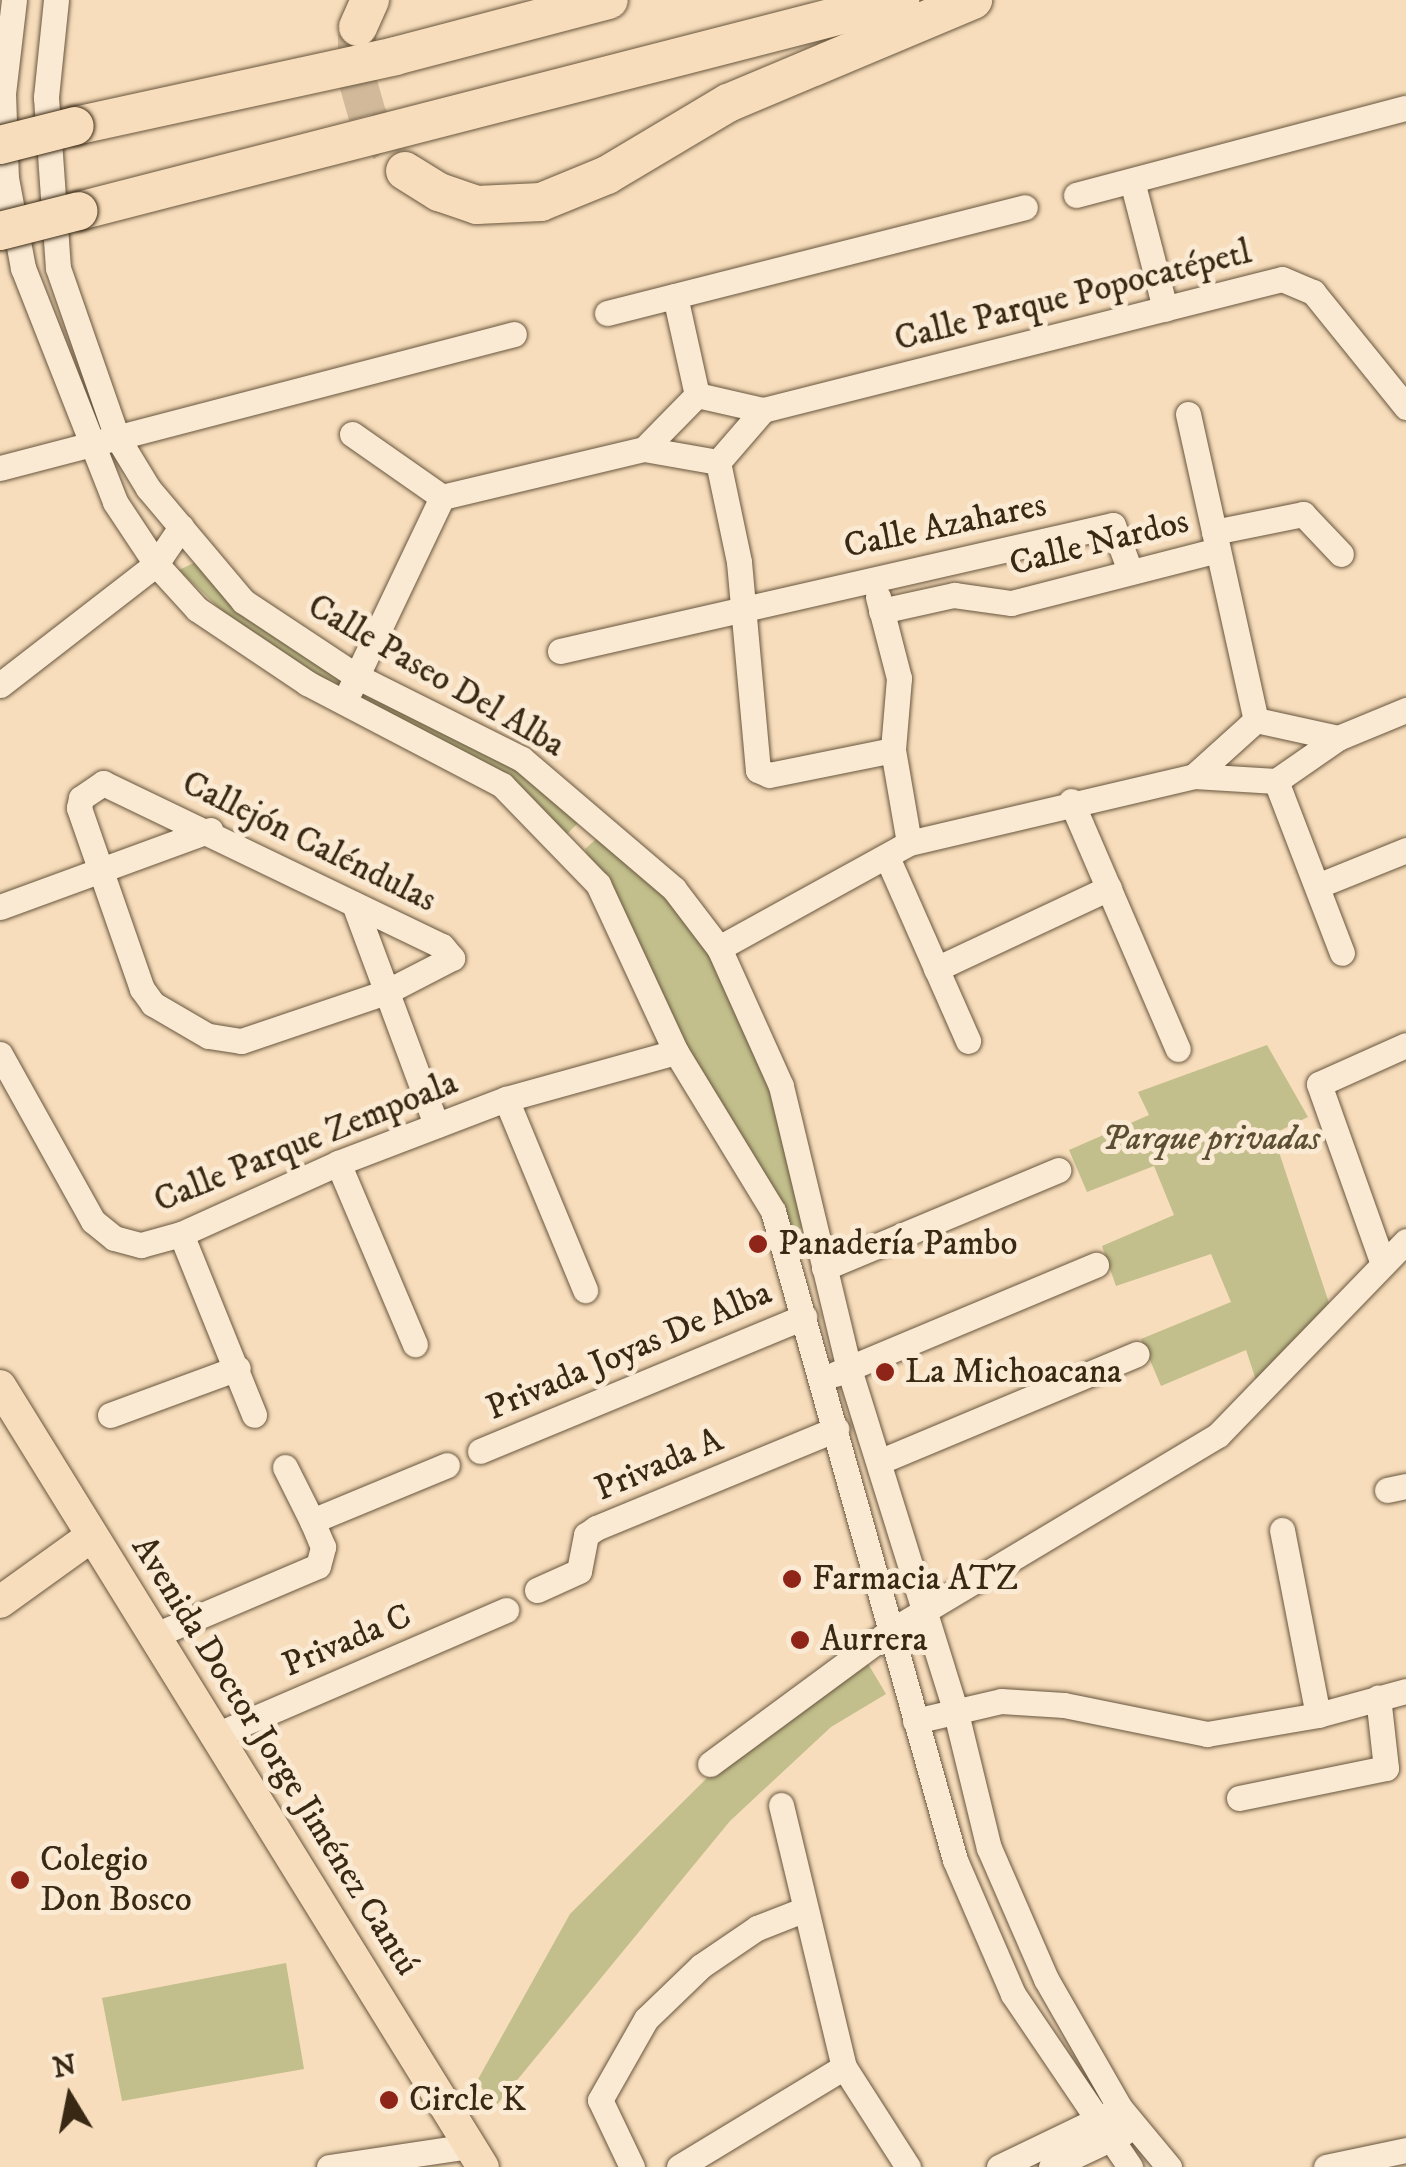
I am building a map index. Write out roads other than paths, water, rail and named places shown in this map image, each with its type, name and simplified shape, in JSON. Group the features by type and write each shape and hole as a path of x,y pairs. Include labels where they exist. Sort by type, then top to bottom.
{"highway":[{"path":"0,145 395,56 609,0"},
{"path":"0,231 900,0"},
{"path":"405,171 439,192 477,204 541,202 607,175 728,103 973,0"}],"main road":[{"name":"Avenida Doctor Jorge Jiménez Cantú","path":"0,1386 477,2156"},
{"path":"0,1602 92,1536"}],"street":[{"name":"Calle Paseo Del Alba","path":"14,0 3,94 6,178 22,268 88,446 156,564 197,609 343,702 502,785 569,848 598,884 676,1052 773,1211 955,1860 1012,1994 1101,2131 1130,2167"},
{"name":"Calle Paseo Del Alba","path":"56,0 46,96 58,268 117,438 181,527 243,601 358,677 478,732 606,825 674,890 719,948 781,1086 849,1369 881,1460 956,1709 989,1848 1046,1979 1127,2118 1169,2167"},
{"path":"1076,196 1406,108"},
{"path":"1132,181 1165,310"},
{"path":"607,313 1026,207"},
{"name":"Calle Parque Popocatépetl","path":"698,395 763,410 1282,280 1301,283 1406,406"},
{"path":"644,450 698,395 675,296"},
{"path":"0,468 514,334"},
{"path":"718,462 763,410"},
{"path":"1188,414 1256,720"},
{"path":"352,434 442,497 644,450 718,462"},
{"path":"718,462 742,606 758,770 768,775 893,750"},
{"path":"343,702 442,497"},
{"name":"Calle Nardos","path":"881,611 954,595 986,602 1011,602 1130,571 1303,514 1341,554"},
{"name":"Calle Azahares","path":"560,651 742,606 1113,525 1130,571"},
{"path":"0,685 156,564 181,527"},
{"path":"977,555 986,602"},
{"path":"156,564 206,556"},
{"path":"874,578 899,678 893,750 898,850 936,969 968,1040"},
{"path":"719,948 898,850 1071,802 1194,776 1276,782 1338,738 1406,710"},
{"path":"1256,720 1338,738"},
{"path":"1194,776 1256,720"},
{"path":"1236,738 1243,779"},
{"path":"1276,782 1342,953"},
{"name":"Callejón Caléndulas","path":"103,783 210,830 450,951 448,965 386,992 223,1042 146,997 98,870 78,803 103,783"},
{"path":"1071,802 1178,1049"},
{"path":"569,848 580,828 606,825"},
{"path":"0,906 210,830"},
{"path":"1317,886 1406,850"},
{"path":"936,969 1110,888"},
{"path":"354,904 436,1125"},
{"path":"1383,1264 1319,1084 1406,1045"},
{"name":"Calle Parque Zempoala","path":"0,1054 94,1221 114,1238 141,1245 180,1234 338,1163 506,1099 676,1052"},
{"path":"506,1099 585,1290"},
{"path":"338,1163 415,1344"},
{"path":"824,1268 1058,1170"},
{"path":"180,1234 254,1415"},
{"path":"710,1764 889,1632 1218,1435 1406,1240"},
{"path":"821,1379 1096,1265"},
{"name":"Privada Joyas De Alba","path":"480,1451 804,1316"},
{"path":"881,1460 1137,1354"},
{"path":"110,1416 238,1368"},
{"name":"Privada A","path":"538,1590 579,1571 582,1546 596,1528 836,1428"},
{"path":"312,1521 448,1465"},
{"path":"153,1636 318,1566 323,1547 285,1467"},
{"path":"1282,1530 1318,1715"},
{"name":"Privada C","path":"216,1736 506,1610"},
{"path":"915,1721 1001,1700 1064,1705 1207,1734 1318,1715 1406,1691"},
{"path":"1238,1798 1386,1768 1378,1697"},
{"path":"780,1804 844,2067 908,2167"},
{"path":"632,2167 600,2100 646,2019 702,1966 757,1928 803,1910"},
{"path":"678,2167 844,2067"},
{"path":"999,2167 1127,2118"},
{"path":"1051,2167 1101,2131"},
{"path":"1326,2167 1406,2150"},
{"path":"329,2167 477,2156"}],"tunnel":[{"path":"357,34 357,79 368,117 405,171"}],"place":[{"name":"Panadería Pambo","path":"758,1244"},
{"name":"La Michoacana","path":"885,1372"},
{"name":"Farmacia ATZ","path":"792,1579"},
{"name":"Aurrera","path":"800,1640"},
{"name":"Colegio Don Bosco","path":"20,1880"},
{"name":"Circle K","path":"389,2100"}],"park label":[{"name":"Parque privadas","path":"1211,1139"}]}
